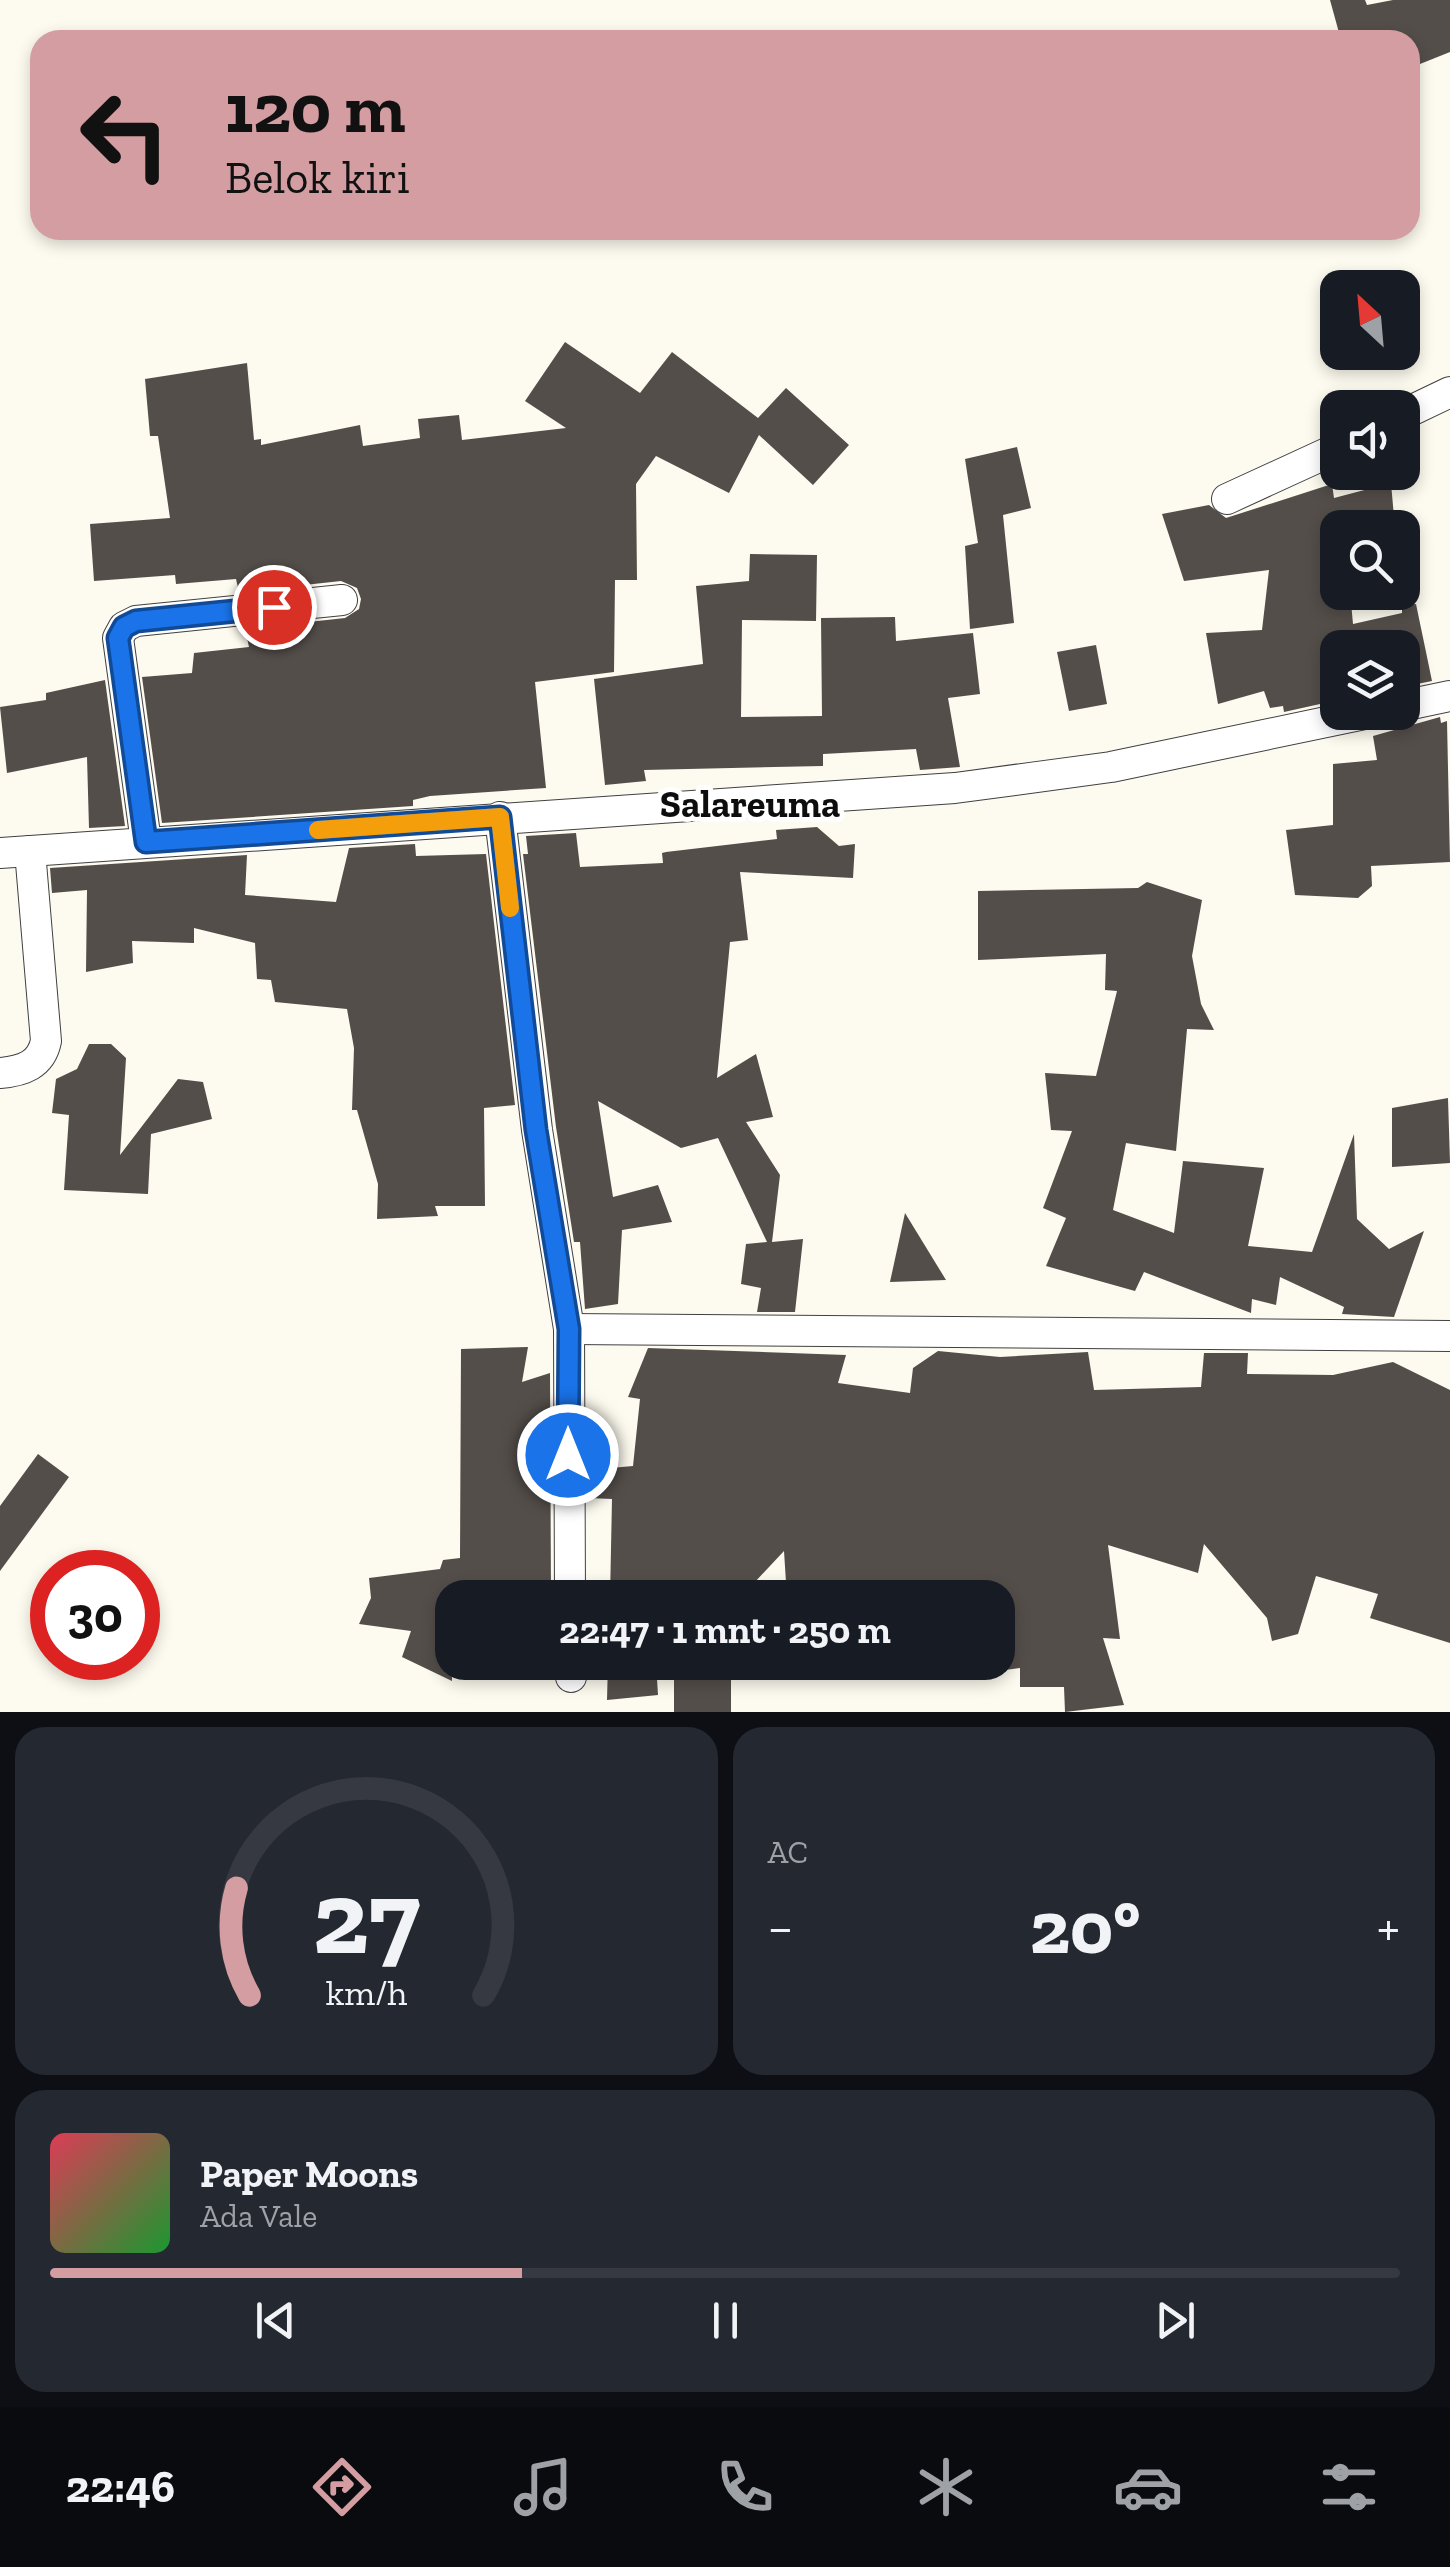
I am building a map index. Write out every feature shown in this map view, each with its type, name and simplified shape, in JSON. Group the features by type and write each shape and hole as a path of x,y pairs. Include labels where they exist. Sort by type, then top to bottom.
{"street":[{"path":"1420,407 1450,392"},
{"path":"1227,499 1320,456"},
{"path":"146,842 118,638 124,627 136,621 342,600"},
{"path":"1420,702 1450,696"},
{"path":"0,1074 30,1066 44,1052 46,1041 15,852 955,788 1111,768 1320,723"},
{"path":"500,817 536,1130 569,1329 570,1580"},
{"path":"569,1329 1450,1336"}],"building":[{"path":"1330,0 1365,0 1367,5 1393,0 1450,0 1450,52 1420,64 1420,30 1338,30"},
{"path":"565,342 640,393 672,352 758,418 786,388 849,445 813,485 759,435 729,493 656,456 636,484 637,580 615,580 614,672 535,682 546,788 430,796 413,800 413,806 162,823 142,677 192,673 194,653 249,647 245,629 345,618 359,609 361,599 357,588 341,581 239,592 236,579 176,584 175,575 94,581 90,524 170,518 158,436 150,436 145,379 247,363 254,440 261,439 261,445 360,425 363,446 420,438 418,419 459,415 462,440 566,428 525,401"},
{"path":"1017,447 1031,508 1003,515 1014,623 970,629 965,546 978,543 965,459"},
{"path":"1320,488 1333,490 1334,498 1364,490 1392,490 1393,510 1320,510 1320,610 1352,610 1353,624 1402,610 1417,610 1432,681 1420,683 1420,630 1320,630 1320,704 1284,712 1283,706 1270,708 1264,691 1218,704 1206,633 1262,630 1269,570 1184,581 1162,514 1209,505 1226,518"},
{"path":"750,554 817,555 816,621 742,620 741,717 822,716 821,618 895,617 896,641 973,633 980,694 948,698 960,767 920,770 916,749 823,754 823,766 644,770 646,781 605,785 594,679 703,664 696,586 749,581"},
{"path":"1096,645 1107,704 1069,711 1057,652"},
{"path":"105,680 125,826 89,828 87,757 7,773 0,707 46,700 46,693"},
{"path":"1440,717 1441,723 1447,721 1450,862 1371,866 1372,886 1358,898 1295,895 1286,830 1333,825 1333,764 1377,760 1373,736 1394,730 1420,730 1420,723"},
{"path":"817,827 839,846 855,844 853,878 740,872 748,940 730,942 717,1078 756,1054 773,1117 746,1122 780,1175 772,1242 803,1239 795,1312 757,1312 761,1288 741,1284 746,1244 767,1242 718,1138 681,1148 598,1101 613,1197 658,1185 672,1222 622,1230 618,1304 585,1309 580,1242 574,1242 556,1127 523,854 528,854 526,836 576,833 580,867 663,863 662,853 666,852 777,839 776,830"},
{"path":"415,844 416,856 486,854 515,1105 484,1108 485,1206 435,1206 438,1216 377,1219 378,1184 357,1110 352,1110 354,1048 347,1009 275,1002 271,980 257,979 255,943 194,928 194,943 132,941 133,963 86,972 87,890 52,893 50,868 247,855 245,895 336,902 349,848"},
{"path":"1147,882 1202,900 1192,956 1201,1004 1214,1030 1187,1029 1176,1151 1126,1143 1113,1210 1174,1233 1183,1161 1264,1168 1248,1246 1312,1252 1354,1134 1357,1219 1389,1249 1424,1231 1394,1317 1342,1314 1344,1307 1280,1277 1276,1305 1252,1299 1251,1313 1144,1272 1135,1291 1046,1266 1066,1218 1043,1208 1072,1131 1051,1130 1045,1073 1096,1076 1117,991 1105,990 1106,954 978,960 978,891 1138,888"},
{"path":"89,1044 111,1044 126,1058 120,1155 178,1079 203,1082 212,1119 151,1134 148,1194 64,1190 69,1115 52,1113 56,1079 77,1069"},
{"path":"1448,1098 1450,1163 1392,1167 1392,1108"},
{"path":"905,1213 946,1280 890,1282"},
{"path":"528,1347 522,1382 550,1373 551,1580 435,1580 435,1673 402,1657 411,1631 359,1624 371,1598 369,1578 440,1569 443,1560 460,1558 461,1349"},
{"path":"648,1348 846,1355 838,1383 910,1393 913,1368 938,1351 1000,1357 1088,1352 1094,1390 1201,1387 1204,1353 1248,1353 1247,1374 1333,1375 1393,1362 1450,1390 1450,1643 1370,1618 1378,1594 1316,1576 1298,1634 1272,1641 1267,1618 1204,1544 1198,1573 1108,1545 1120,1639 1103,1638 1124,1705 1065,1712 1064,1687 1020,1687 1020,1668 1015,1669 1015,1580 786,1580 784,1551 757,1580 610,1580 612,1499 588,1498 588,1470 633,1466 640,1399 628,1397"},
{"path":"38,1454 69,1477 0,1571 0,1506"},
{"path":"608,1680 657,1680 658,1695 607,1700"},
{"path":"674,1680 731,1680 731,1712 674,1712"}],"slow traffic":[{"path":"318,830 500,817 510,908"}],"district":[{"name":"Salareuma","path":"750,804"}],"route":[{"path":"274,607 136,621 124,627 118,638 146,842 500,817 536,1130 569,1329 568,1455"}]}
